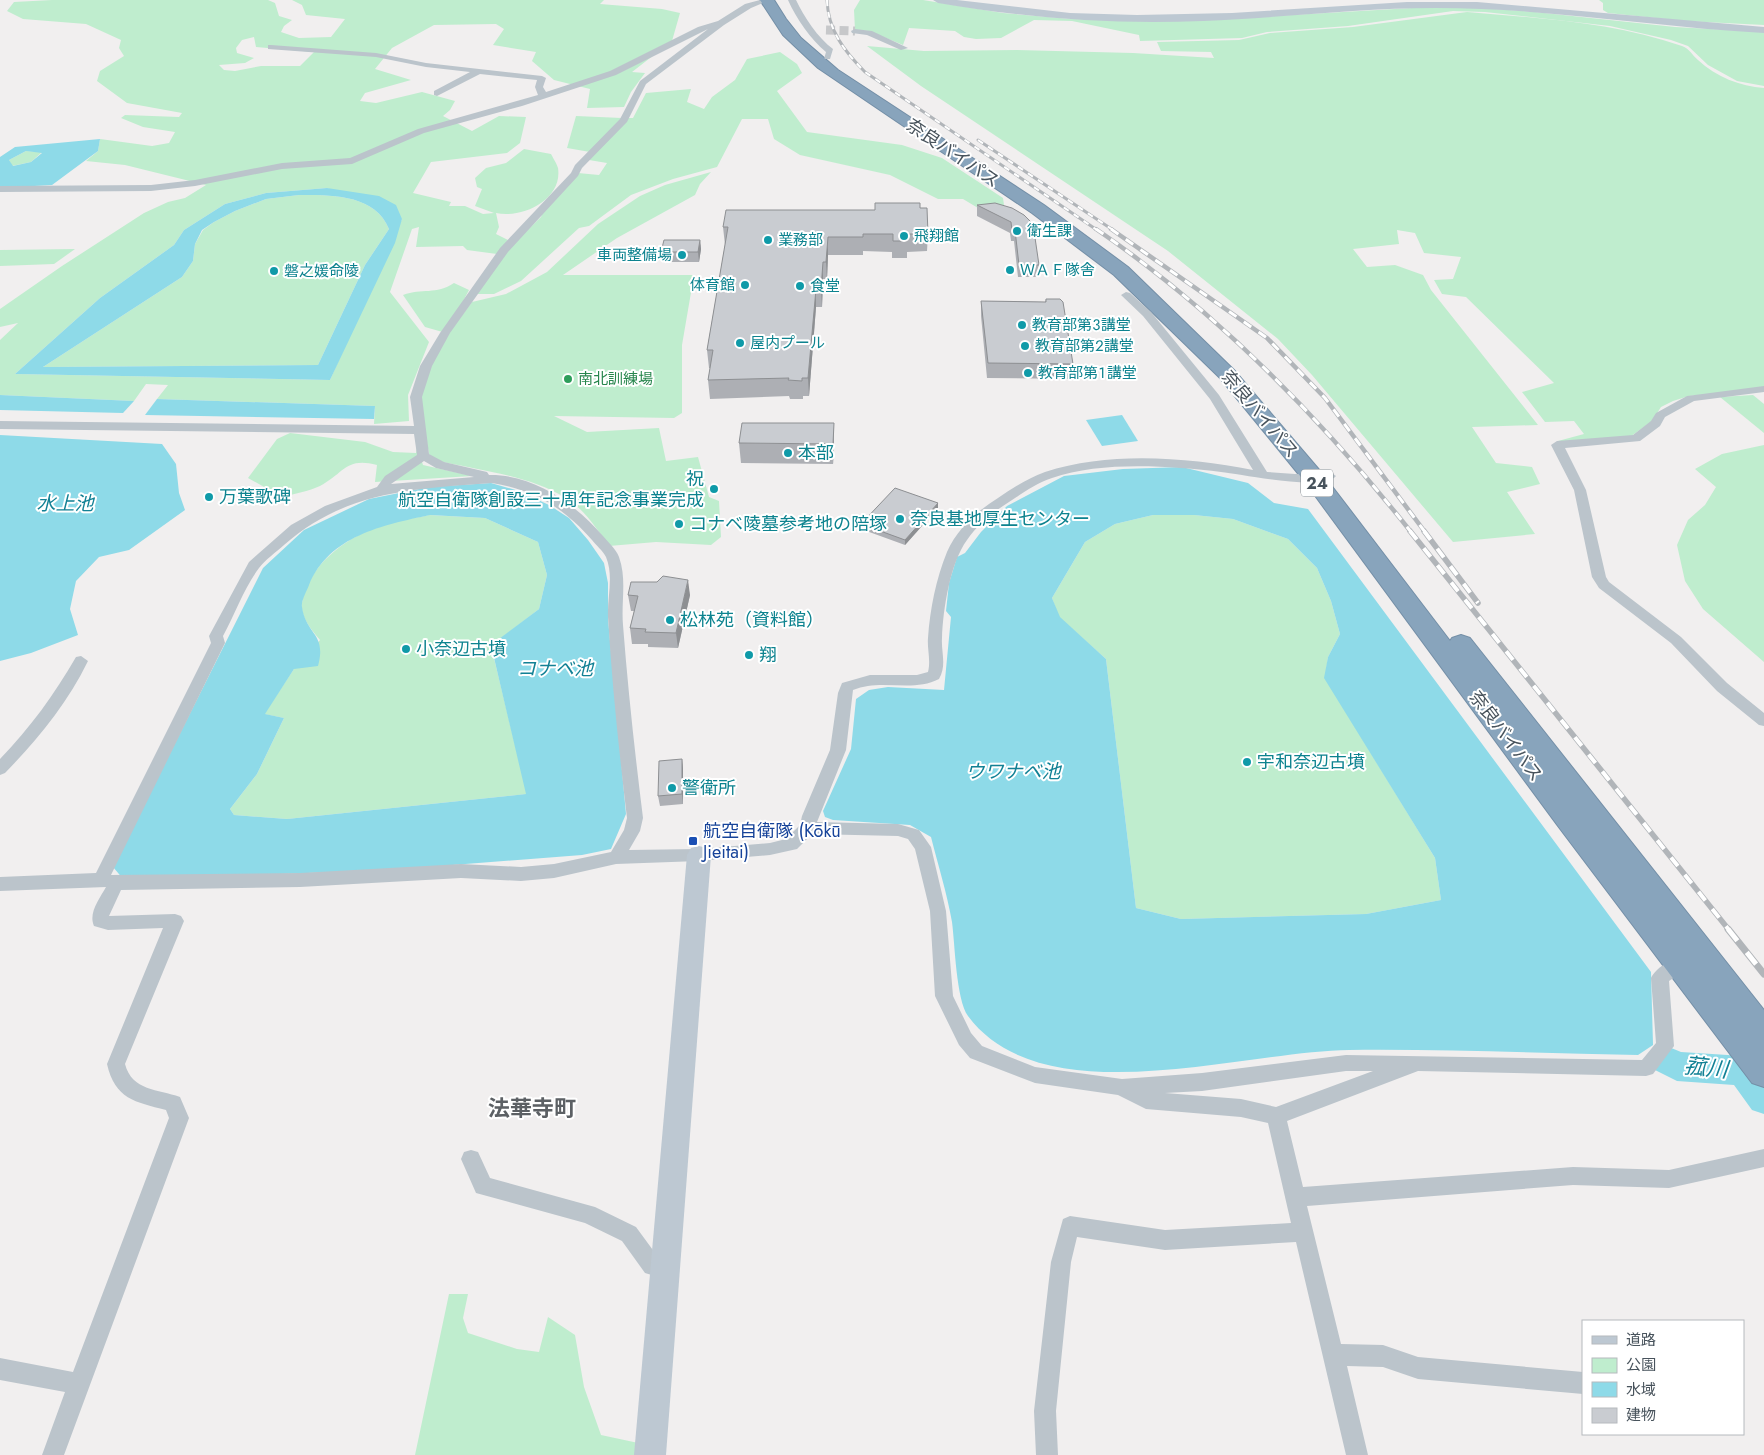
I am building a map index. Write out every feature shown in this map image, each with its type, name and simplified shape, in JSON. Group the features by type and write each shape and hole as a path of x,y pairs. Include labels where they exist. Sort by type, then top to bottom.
{"highway":[{"name":"奈良バイパス","path":"770,1 791,20 825,45 866,86 1054,207 1158,289 1242,371 1283,416 1322,476 1568,818 1764,1072"},
{"name":"奈良バイパス","path":"770,1 791,38 833,73 1038,209 1121,271 1161,319 1227,374 1322,476 1764,1035"}],"street":[{"path":"792,0 806,23 825,45"},
{"path":"938,0 1028,13 1132,19 1204,18 1351,5"},
{"path":"954,0 1044,12 1131,16 1215,14 1351,5 1492,6 1678,25 1764,28"},
{"path":"423,456 416,397 426,366 445,333 504,250 575,174 578,167 624,120 643,83 721,23 748,6 770,1"},
{"path":"0,189 151,188 195,183 282,166 341,164 421,131 543,96 613,73 700,29 721,23"},
{"path":"806,23 815,24 820,29"},
{"path":"855,31 868,33 904,48 872,44"},
{"path":"272,47 376,55 426,65 578,84"},
{"path":"437,93 479,71"},
{"path":"543,96 539,87 549,80"},
{"path":"1126,295 1161,319 1215,397 1262,475"},
{"path":"1764,389 1691,398 1660,415 1656,423 1636,438 1557,444 1580,490 1599,577 1604,585 1676,640 1722,686 1764,721"},
{"path":"0,424 420,430"},
{"path":"423,456 440,465 480,473 492,479"},
{"path":"380,490 389,479 423,456"},
{"path":"0,884 108,881 300,880 461,871 521,874 554,871 616,857 699,855 770,849 791,844 808,828 810,816 838,750 847,687 866,679 924,680 934,675 937,664 935,639 951,556 959,540 991,508 1037,480 1054,473 1109,466 1162,463 1223,468 1298,479 1322,476"},
{"path":"53,1455 179,1118 173,1103 130,1091 122,1085 118,1077 116,1064 175,920 108,923 100,920 108,881 218,643 216,636 254,565 296,528 330,509 380,490 410,485 492,479 521,484 553,498 586,525 612,555 617,574 615,615 624,731 635,818 632,831 616,857"},
{"path":"0,769 26,742 68,688 82,661"},
{"path":"808,828 898,830 914,834 923,847 938,911 944,996 966,1039 976,1052 1000,1063 1035,1075 1121,1087 1202,1082 1346,1063 1646,1068 1665,1046 1660,978 1682,964"},
{"path":"650,1455 699,855"},
{"path":"1121,1087 1146,1100 1241,1108 1276,1116 1418,1063"},
{"path":"1276,1116 1357,1455"},
{"path":"1297,1198 1573,1176 1669,1179 1764,1158"},
{"path":"471,1159 483,1186 588,1214 630,1234 652,1266 665,1269"},
{"path":"1047,1455 1045,1411 1060,1262 1070,1226 1165,1240 1304,1232"},
{"path":"1334,1356 1383,1356 1418,1368 1582,1383"},
{"path":"0,1369 79,1384"}],"green space":[{"path":"52,0 268,0 275,3 279,16 292,20 284,26 281,32 299,38 331,37 345,19 306,15 302,5 292,0 604,0 600,4 662,9 680,13 672,41 632,72 645,73 631,92 624,107 587,108 590,89 554,80 532,61 536,52 493,45 504,29 496,24 434,25 392,48 375,69 411,80 365,93 360,101 376,103 422,92 455,101 450,110 443,116 472,131 499,116 526,117 520,143 507,153 431,162 413,193 451,202 449,206 465,206 483,214 494,213 475,206 482,189 477,187 475,178 486,168 506,163 524,149 551,154 558,168 558,179 554,189 538,205 517,213 496,213 499,227 496,234 508,240 497,254 467,250 463,246 416,247 419,227 412,229 390,292 429,342 408,395 409,421 374,424 375,406 157,399 168,385 146,384 134,401 0,395 0,340 18,323 0,327 0,309 144,213 168,202 185,198 206,185 125,165 86,161 98,151 100,139 152,146 169,143 175,132 143,127 121,118 125,115 179,117 182,113 127,103 97,81 100,71 124,56 119,48 121,40 86,24 23,19 7,11 14,2","holes":["254,37 256,47 314,52 300,66 261,66 235,71 224,70 219,65 245,63 254,58 237,53 236,48 242,40","327,188 402,219 330,380 15,374 100,298 174,245 184,230 225,204 266,193"]},
{"path":"860,0 923,0 1003,13 1071,19 1207,20 1412,8 1467,7 1535,12 1675,27 1764,32 1764,86 1737,81 1708,65 1688,46 1671,40 1610,26 1485,12 1453,11 1348,26 1267,32 1242,38 1140,41 1139,35 1072,21 1034,20 1001,38 976,39 964,37 955,31 909,28 903,45 869,31 855,30 854,10"},
{"path":"1599,0 1764,0 1764,25 1685,21 1608,13 1603,10 1603,3"},
{"path":"1467,12 1576,22 1630,31 1685,47 1705,66 1720,76 1737,83 1764,88 1764,389 1689,396 1673,401 1661,407 1652,421 1630,437 1558,441 1584,434 1574,421 1545,422 1522,392 1554,383 1466,297 1442,294 1434,280 1453,279 1461,257 1424,253 1415,233 1397,230 1399,244 1353,249 1367,267 1395,265 1423,275 1431,290 1538,425 1472,427 1496,463 1532,467 1540,484 1507,492 1535,534 1453,542 1312,375 1278,339 1168,251 921,86 867,46 924,51 1017,50 1133,53 1214,58 1211,52 1161,51 1157,42 1239,40 1270,33 1353,27"},
{"path":"780,52 797,64 802,73 777,91 807,132 902,145 942,158 1003,198 1005,212 978,208 963,199 938,199 890,175 800,155 774,139 768,119 742,119 717,167 673,179 631,195 589,226 579,228 521,281 494,294 477,294 512,245 541,217 544,208 578,173 599,175 607,163 589,160 626,118 633,118 646,93 691,89 687,102 704,109 712,97 735,80 747,59"},
{"path":"576,116 622,118 590,152 567,148"},
{"path":"26,151 42,152 31,162 12,166 9,160"},
{"path":"711,172 700,184 695,195 617,238 563,275 694,275 682,345 682,413 674,418 554,416 587,432 659,428 666,461 698,457 709,497 719,501 721,537 711,545 656,542 609,546 579,508 551,490 502,474 434,460 429,454 419,397 426,375 445,338 472,302 506,294 547,272 598,224 640,196 665,185"},
{"path":"299,195 325,195 363,203 374,209 382,217 389,229 365,265 318,365 43,367 182,277 193,261 195,244 203,230 214,222 235,211 266,199"},
{"path":"75,249 54,264 0,266 0,250"},
{"path":"454,283 469,290 446,333 425,327 403,295 441,289"},
{"path":"1753,395 1764,404 1764,433 1720,397"},
{"path":"290,433 365,442 393,452 416,453 417,447 423,465 472,476 375,482 377,465 358,463 346,468 320,486 282,497 248,478 277,439"},
{"path":"1764,445 1764,662 1703,609 1685,581 1677,545 1688,520 1705,505 1716,487 1695,469 1722,454"},
{"path":"429,515 485,518 538,542 547,575 539,609 491,646 527,794 287,819 234,815 230,809 257,774 284,718 264,714 294,669 320,640 307,623 302,608 306,590 312,577 329,556 365,532 396,521"},
{"path":"1153,515 1194,515 1233,519 1288,539 1317,568 1331,601 1340,634 1328,657 1325,678 1435,858 1441,900 1366,914 1181,919 1136,908 1106,659 1059,617 1052,598 1085,542 1115,524"},
{"path":"449,1294 468,1294 463,1318 468,1333 517,1349 539,1352 548,1317 575,1335 584,1387 601,1435 643,1444 642,1455 415,1455"}],"water":[{"path":"100,139 98,151 52,185 0,188 0,157 15,147","holes":["26,151 42,153 31,162 13,166 9,160"]},
{"path":"327,188 379,196 396,205 402,219 395,243 330,380 15,374 100,298 174,245 184,230 225,204 266,193","holes":["299,195 325,195 363,203 374,209 382,217 389,229 365,265 318,365 43,367 182,277 193,261 195,244 202,230 235,211 266,199"]},
{"path":"0,395 134,401 123,413 0,410"},
{"path":"157,399 375,406 374,419 145,415"},
{"path":"1122,415 1138,441 1102,446 1086,420"},
{"name":"水上池","path":"0,435 162,444 176,464 179,493 185,510 129,550 99,557 76,581 70,609 78,635 31,653 0,661"},
{"name":"ウワナベ池","path":"1182,467 1248,483 1274,503 1308,509 1651,972 1653,1045 1638,1055 1349,1050 1305,1053 1147,1071 1094,1071 1044,1064 1002,1046 968,1016 958,985 950,911 931,837 910,825 833,820 825,817 823,811 851,749 856,699 869,690 888,687 944,690 951,617 946,611 949,583 957,557 965,553 981,532 1007,506 1064,476 1123,469","holes":["1153,515 1194,515 1233,519 1288,539 1317,568 1331,601 1340,634 1328,657 1324,678 1435,858 1441,900 1366,914 1181,919 1136,908 1106,659 1060,617 1052,598 1085,542 1115,524"]},
{"name":"コナベ池","path":"491,483 519,491 549,505 569,518 604,563 608,583 608,619 626,814 611,849 582,855 389,870 124,880 113,867 263,568 304,530 369,499 429,487","holes":["430,515 485,518 538,542 547,575 539,609 491,645 526,794 287,819 234,815 230,809 257,774 284,718 265,714 294,669 318,666 320,647 318,640 307,623 302,607 303,599 318,568 330,555 359,535 394,523"]}],"building":[{"path":"875,203 920,203 920,208 927,208 928,234 907,234 907,241 893,241 893,234 863,234 863,237 828,237 826,262 823,262 821,289 816,289 808,378 802,378 802,381 788,380 789,378 708,380 713,350 707,350 728,227 723,227 726,210 875,210"},
{"path":"995,203 1012,208 1024,215 1033,224 1039,265 1019,265 1015,230 1012,230 1011,222 977,205"},
{"path":"664,240 700,240 698,252 661,252"},
{"path":"1046,299 1060,299 1063,302 1073,364 988,363 981,301 1046,302"},
{"path":"742,423 834,423 833,444 739,443"},
{"name":"奈良基地厚生センター","path":"895,488 938,503 905,540 861,524"},
{"path":"663,576 688,580 676,633 645,632 646,629 630,628 638,596 628,595 631,582 657,582"},
{"name":"警衛所","path":"682,759 682,794 658,796 659,761"}],"waterway":[{"name":"菰川","path":"1664,1059 1677,1066 1743,1071 1764,1099"}],"tunnel":[{"path":"826,30 855,31"}],"railway":[{"path":"827,0 830,21 838,39 865,72 1097,230"},
{"path":"978,140 1113,230"},
{"path":"1096,229 1183,295 1265,368 1341,448 1411,532"},
{"path":"1111,229 1267,338 1325,398 1425,532"},
{"path":"1410,531 1729,930"},
{"path":"1424,531 1478,603"},
{"path":"1728,929 1764,974"}],"place":[{"name":"衛生課","path":"1017,231"},
{"name":"飛翔館","path":"904,236"},
{"name":"業務部","path":"768,240"},
{"name":"車両整備場","path":"682,255"},
{"name":"ＷＡＦ隊舎","path":"1010,270"},
{"name":"磐之媛命陵","path":"274,271"},
{"name":"体育館","path":"745,285"},
{"name":"食堂","path":"800,286"},
{"name":"教育部第３講堂","path":"1022,325"},
{"name":"屋内プール","path":"740,343"},
{"name":"教育部第２講堂","path":"1025,346"},
{"name":"教育部第１講堂","path":"1028,373"},
{"name":"南北訓練場","path":"568,379"},
{"name":"本部","path":"788,453"},
{"name":"祝 航空自衛隊創設三十周年記念事業完成","path":"714,489"},
{"name":"万葉歌碑","path":"209,497"},
{"name":"奈良基地厚生センター","path":"900,519"},
{"name":"コナベ陵墓参考地の陪塚","path":"679,524"},
{"name":"松林苑（資料館）","path":"670,620"},
{"name":"小奈辺古墳","path":"406,649"},
{"name":"翔","path":"749,655"},
{"name":"宇和奈辺古墳","path":"1247,762"},
{"name":"警衛所","path":"672,788"},
{"name":"航空自衛隊 (Kōkū Jieitai)","path":"693,841"}],"district":[{"name":"法華寺町","path":"532,1108"}]}
